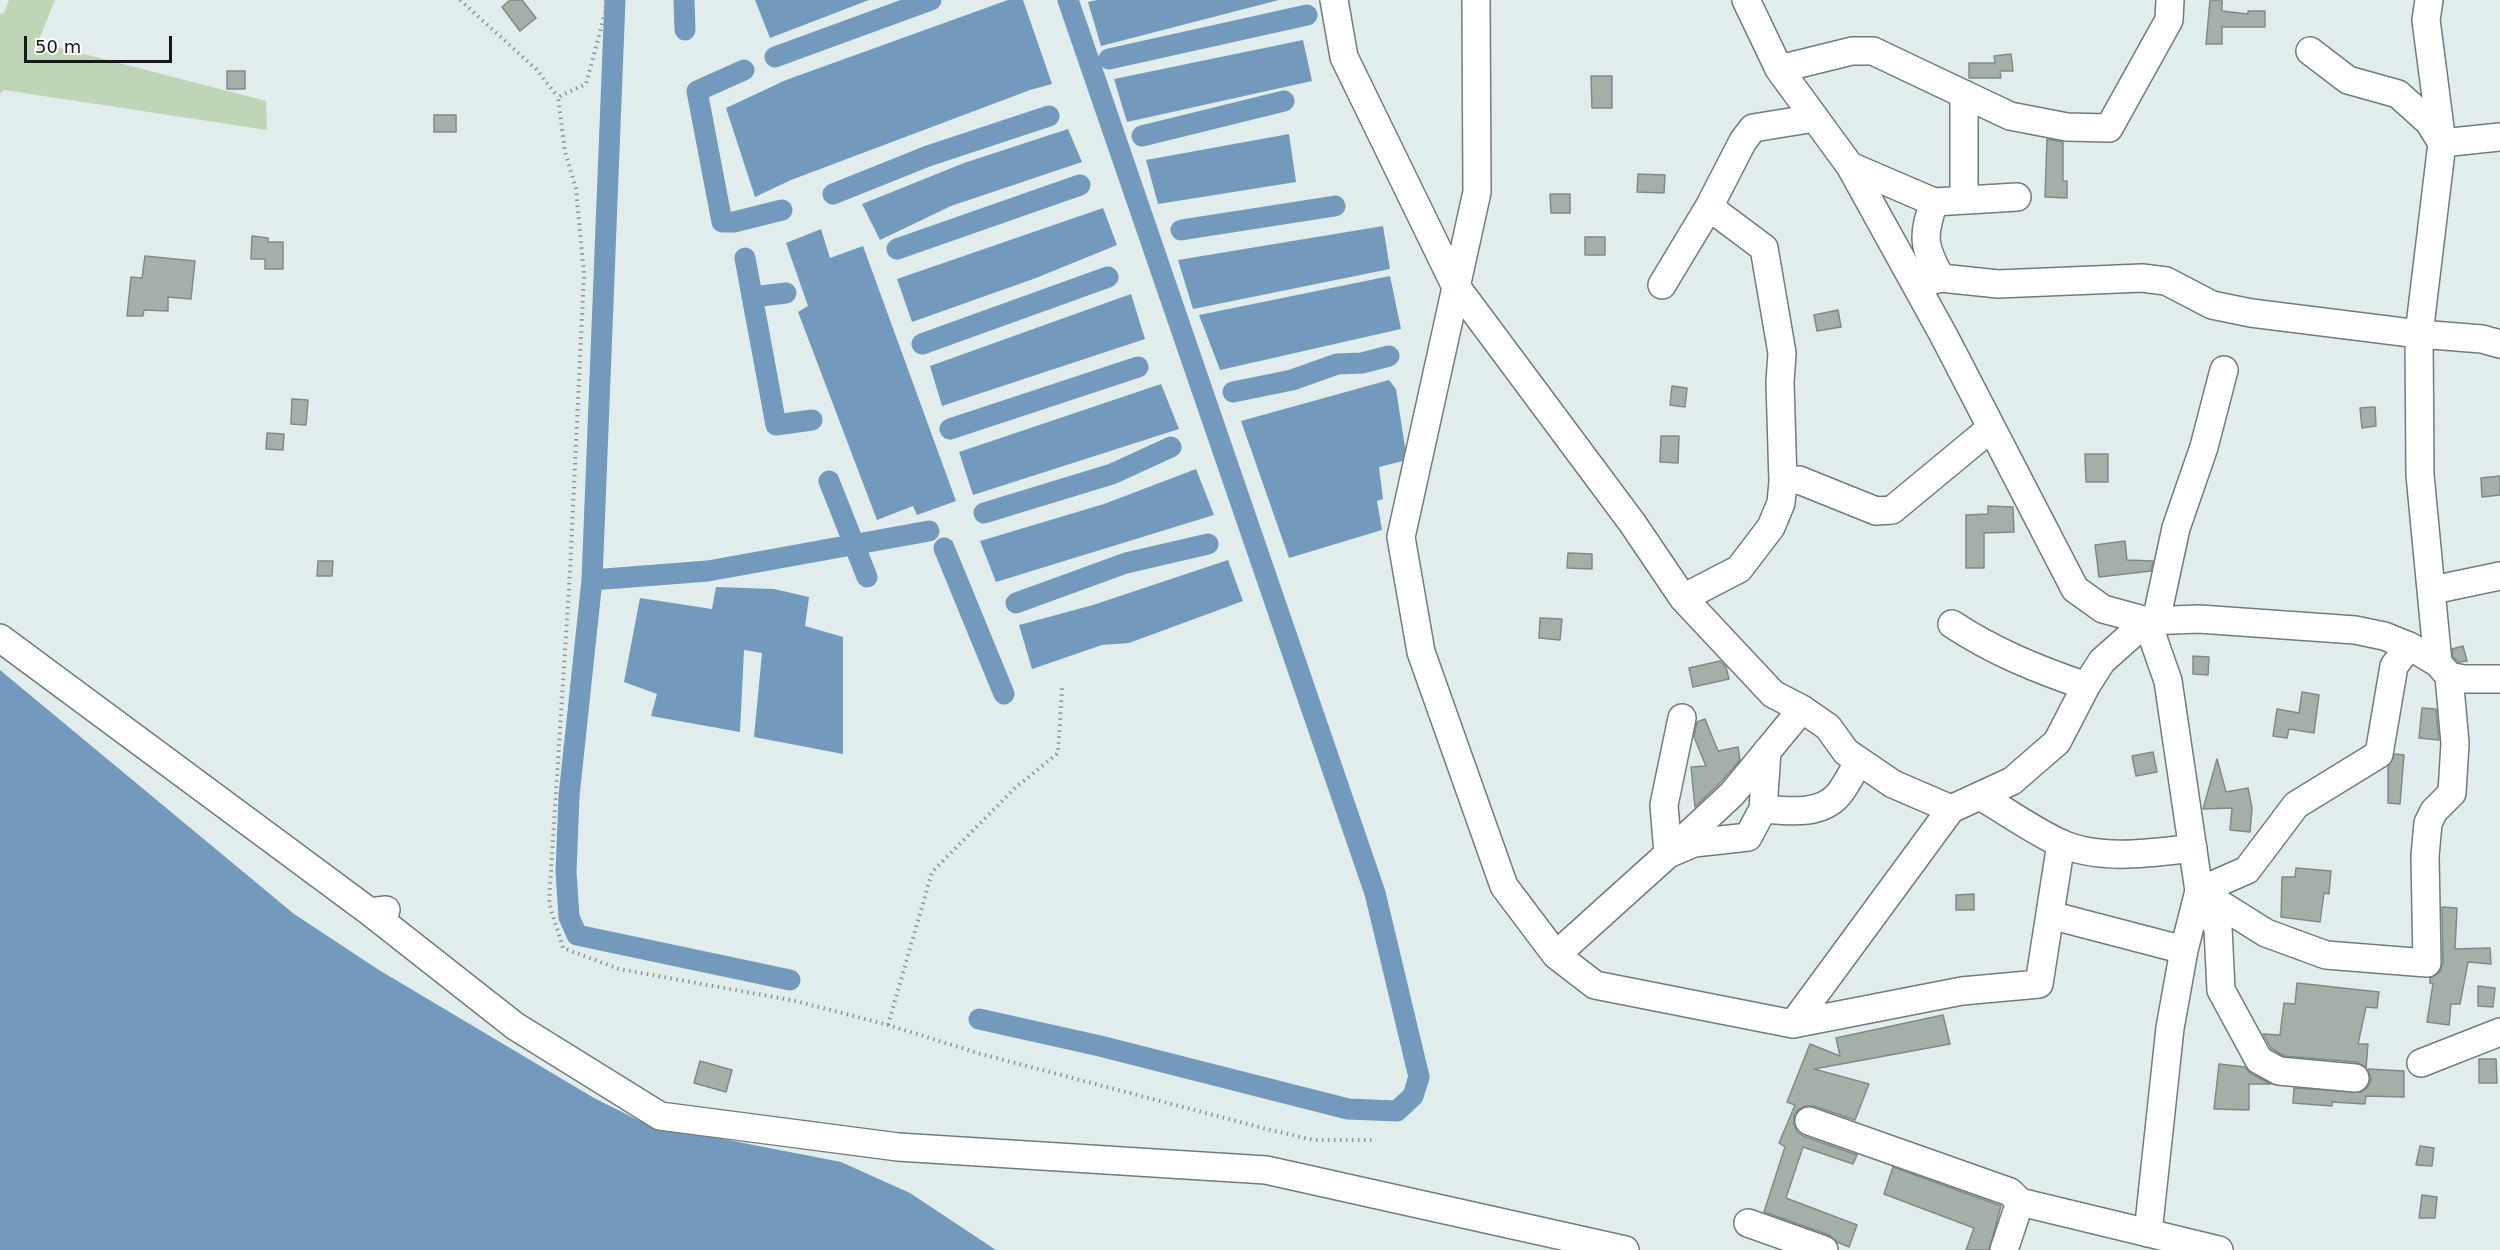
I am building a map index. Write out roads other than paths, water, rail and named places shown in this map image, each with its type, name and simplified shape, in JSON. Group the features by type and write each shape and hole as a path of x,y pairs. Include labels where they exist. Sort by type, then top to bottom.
{"street":[{"path":"1334,0 1344,57 1455,285 1633,524 1683,598 1773,694 1802,709 1828,728 1846,752 1893,784 1951,809"},
{"path":"1476,0 1477,192 1401,537 1421,652 1504,886 1556,955 1594,985 1792,1024 1962,991 2039,984 2061,843"},
{"path":"1746,0 1779,69 1850,165 1928,282 1992,428 2075,589 2103,609 2152,621 2199,619 2355,630 2384,636 2409,646 2443,670 2463,679 2500,679"},
{"path":"1779,69 1851,51 1873,51 2010,116 2067,127 2109,129 2169,20 2170,0"},
{"path":"2199,891 2266,933 2326,955 2427,963 2425,855 2428,823 2434,811 2452,793 2455,742 2443,670 2421,475 2419,334 2442,143 2426,20 2429,0"},
{"path":"2310,51 2348,80 2398,94 2429,122 2442,143"},
{"path":"1964,94 1964,200"},
{"path":"1662,285 1709,207 1743,141 1753,128 1815,118"},
{"path":"2442,143 2500,137"},
{"path":"1850,165 1934,202 2017,197"},
{"path":"1928,282 1925,228 1934,202"},
{"path":"1683,598 1739,569 1771,527 1781,503 1783,482 1780,382 1782,354 1764,248 1709,207"},
{"path":"1928,282 1998,284 2142,279 2166,281 2212,305 2231,309 2419,334 2482,339 2500,344"},
{"path":"2224,370 2204,447 2176,528 2152,621 2168,681 2199,891 2218,928 2221,990 2259,1060 2279,1071 2355,1078"},
{"path":"1783,482 1799,480 1876,511 1892,510 1992,428"},
{"path":"2433,590 2500,576"},
{"path":"1792,1024 1951,809 2012,781 2057,742 2085,686 2102,661 2152,621"},
{"path":"1952,624 1977,640 2038,669 2085,686"},
{"path":"0,638 383,910 515,1026 660,1116 898,1147 1266,1170 1625,1250"},
{"path":"2199,891 2247,870 2296,805 2379,754 2394,666 2409,646"},
{"path":"1556,955 1732,794 1802,709"},
{"path":"1668,854 1664,805 1682,718"},
{"path":"1668,854 1694,843 1748,837 1763,809 1767,751"},
{"path":"1763,809 1802,812 1829,803 1840,793 1859,760"},
{"path":"1980,796 2061,843 2101,853 2155,853 2193,848"},
{"path":"2148,1233 2170,1028 2184,950 2199,891"},
{"path":"2050,915 2184,950"},
{"path":"2421,1063 2500,1032"},
{"path":"1809,1121 2010,1192 2020,1202 2219,1250"},
{"path":"2004,1250 2020,1202"},
{"path":"1748,1223 1824,1250"}],"water":[{"path":"755,0 869,0 770,38"},
{"path":"1008,0 1023,0 1052,84 1030,90 791,180 755,197 726,108 786,80"},
{"path":"1097,0 1279,0 1101,46 1088,2"},
{"path":"1303,40 1312,81 1127,122 1114,79"},
{"path":"1068,129 1082,162 951,206 880,240 862,204 964,163"},
{"path":"1289,134 1296,182 1158,204 1146,160"},
{"path":"1103,208 1117,245 1036,278 912,322 897,279"},
{"path":"1383,226 1390,269 1193,309 1178,260"},
{"path":"821,229 830,258 863,246 956,501 917,515 913,506 877,520 798,312 808,306 786,243"},
{"path":"1390,276 1401,329 1220,370 1199,315"},
{"path":"1131,294 1145,339 942,406 930,366"},
{"path":"1389,380 1396,389 1407,460 1379,467 1383,499 1377,501 1382,530 1289,558 1241,421"},
{"path":"1161,384 1179,429 973,495 959,452"},
{"path":"1196,469 1214,515 996,582 980,541 1104,504"},
{"path":"1228,560 1243,601 1129,643 1102,645 1032,669 1019,625 1093,605"},
{"path":"716,587 774,589 809,597 805,626 843,637 843,754 754,737 762,653 744,650 740,732 651,716 657,694 624,682 640,598 712,609"},
{"path":"0,670 294,914 379,970 594,1098 646,1124 841,1162 910,1193 996,1250 0,1250"}],"waterway":[{"path":"615,0 592,580 708,571 929,531"},
{"path":"684,0 685,30"},
{"path":"775,57 931,0"},
{"path":"979,1019 1100,1046 1348,1109 1397,1111 1413,1096 1419,1077 1375,893 1068,0"},
{"path":"1109,59 1307,15"},
{"path":"744,70 697,91 722,222 734,222 782,210"},
{"path":"1142,136 1284,101"},
{"path":"833,194 928,156 1049,116"},
{"path":"897,249 1080,185"},
{"path":"1181,230 1335,206"},
{"path":"745,258 776,425 812,420"},
{"path":"922,344 1108,277"},
{"path":"752,297 786,293"},
{"path":"1233,392 1292,380 1337,364 1362,363 1389,356"},
{"path":"950,429 1138,367"},
{"path":"984,513 1112,474 1171,447"},
{"path":"829,481 867,577"},
{"path":"1016,603 1126,563 1208,544"},
{"path":"944,548 1004,694"},
{"path":"592,580 569,796 566,872 569,917 577,935 790,980"}]}
